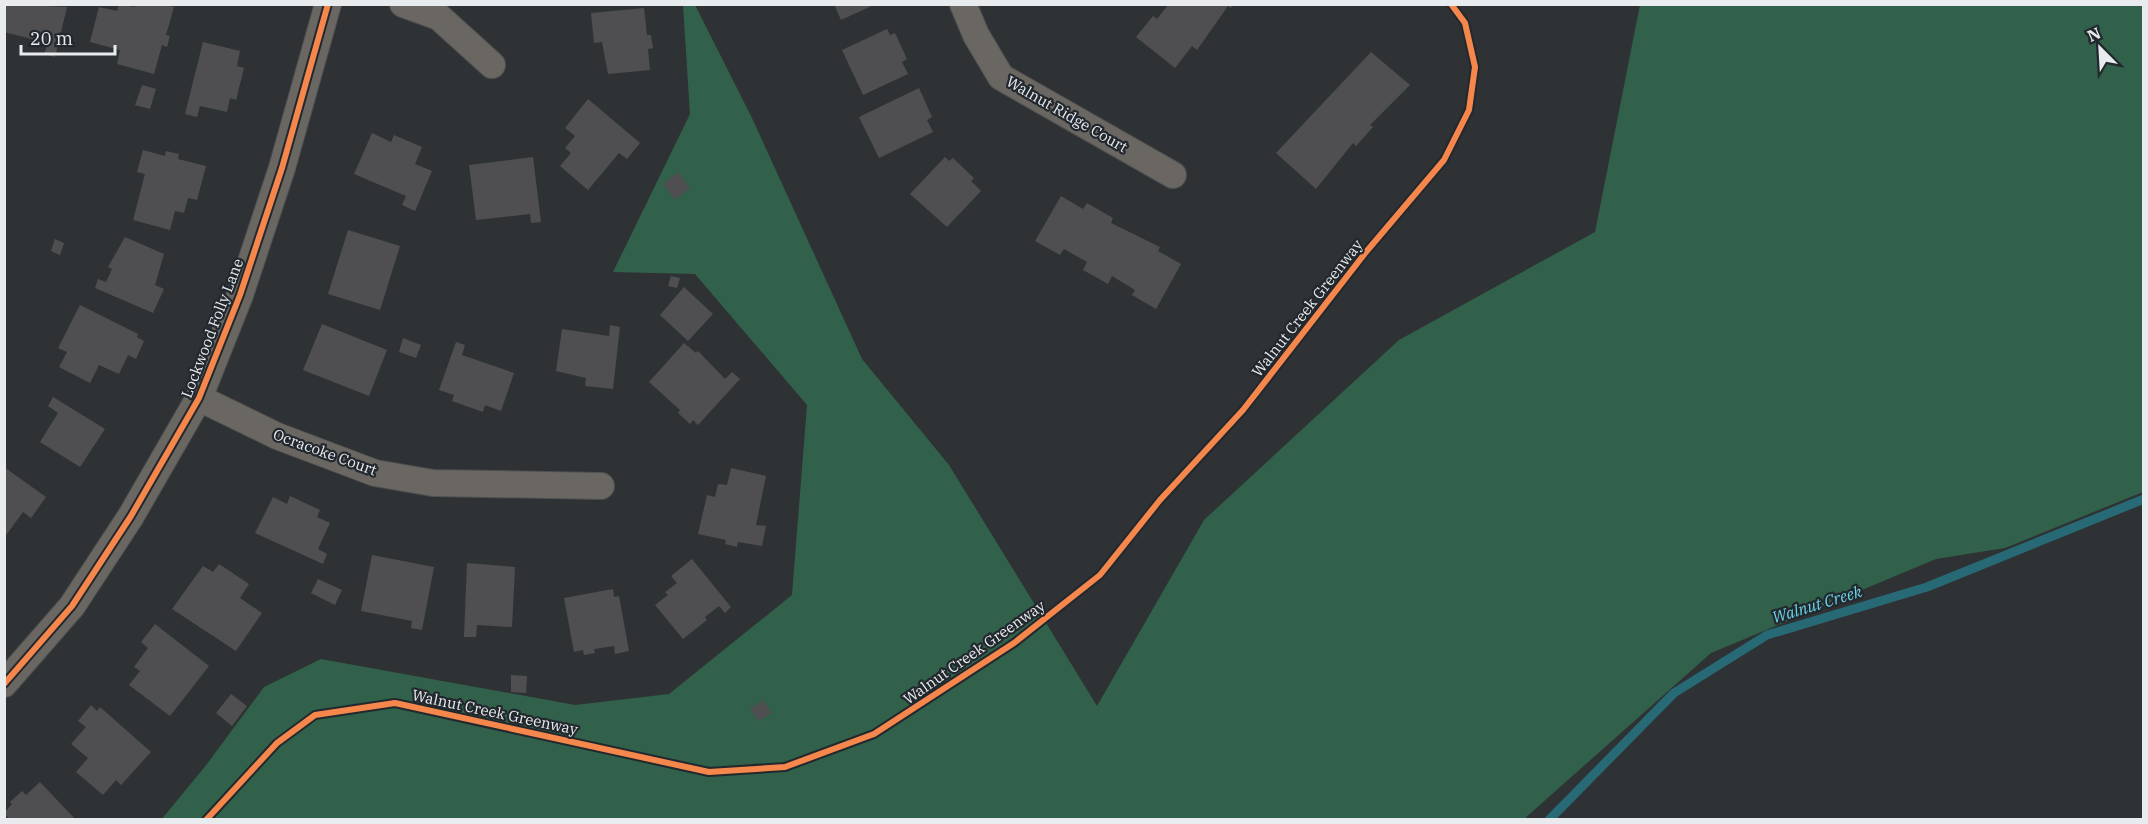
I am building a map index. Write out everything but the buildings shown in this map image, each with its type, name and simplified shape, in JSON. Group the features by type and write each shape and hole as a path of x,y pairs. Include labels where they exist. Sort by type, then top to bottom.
{"street":[{"name":"Lockwood Folly Lane","path":"4,684 72,606 131,516 199,398 240,295 282,168 328,4"},
{"path":"403,4 439,17 492,64"},
{"name":"Walnut Ridge Court","path":"963,4 976,35 1001,77 1173,174"},
{"name":"Ocracoke Court","path":"199,398 277,436 375,473 433,483 601,486"}],"green space":[{"path":"683,5 695,5 752,118 862,359 949,465 1097,706 1204,520 1399,340 1595,232 1640,5 2143,5 2143,492 2005,548 1936,559 1711,653 1524,819 161,820 207,764 264,687 321,659 575,705 669,694 792,595 807,405 695,274 613,272 690,114"}],"waterway":[{"name":"Walnut Creek","path":"1549,820 1674,693 1767,635 1927,587 2144,499"}],"cycle path":[{"path":"4,684 72,606 131,516 199,398 240,295 282,168 328,4"},
{"name":"Walnut Creek Greenway","path":"206,820 277,743 315,715 395,703 709,772 785,767 874,734 1014,643 1100,575 1160,500 1243,410 1366,252 1444,160 1469,110 1475,67 1465,23 1451,4"}]}
